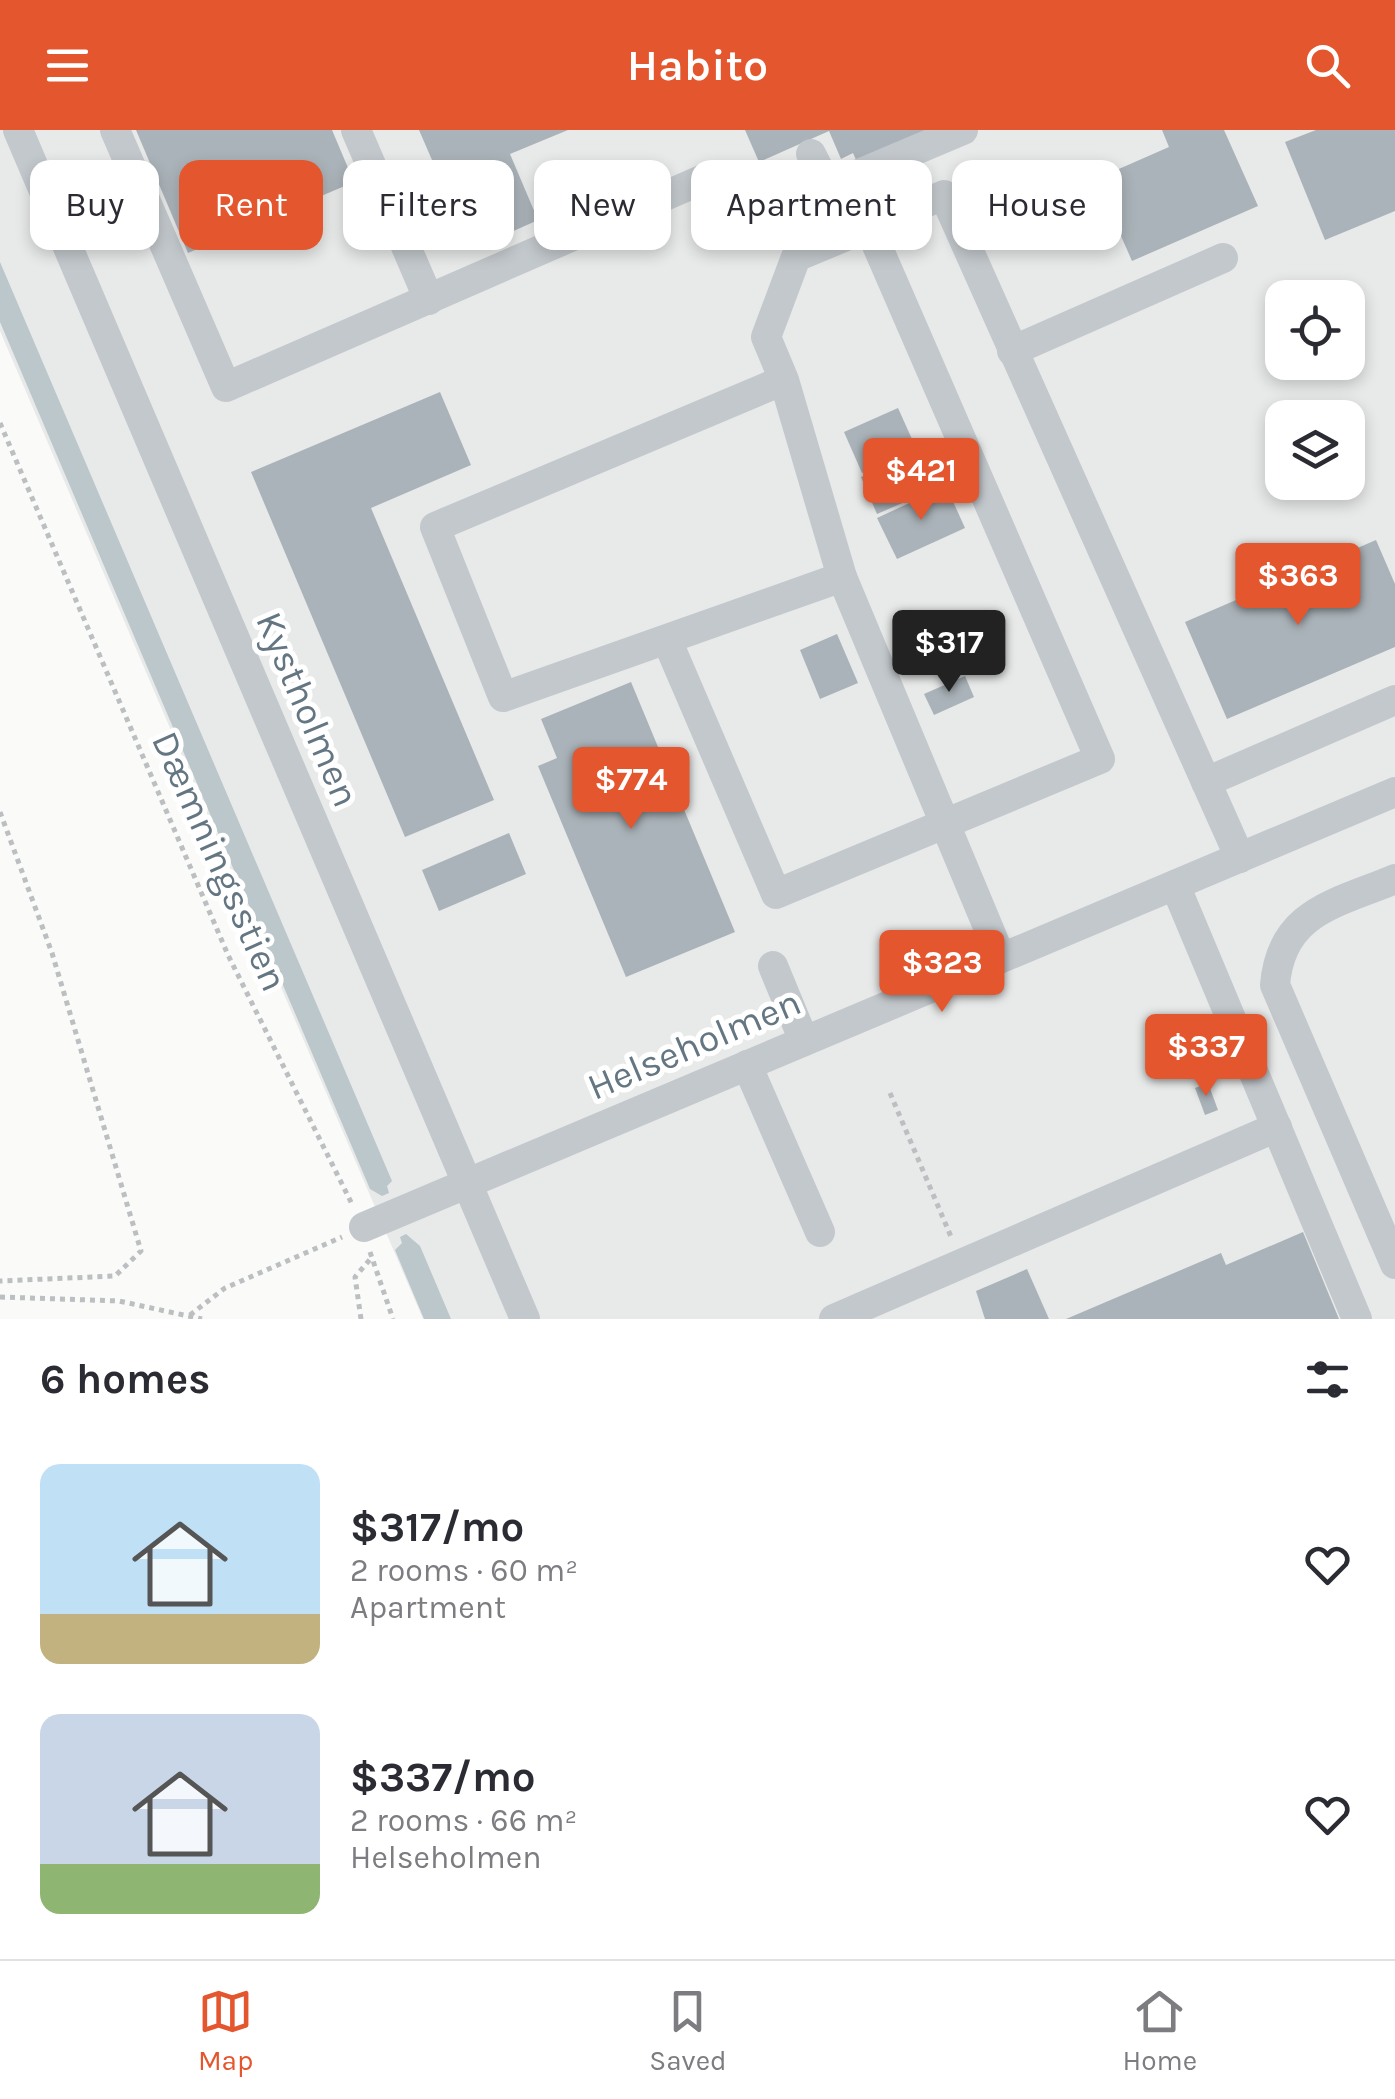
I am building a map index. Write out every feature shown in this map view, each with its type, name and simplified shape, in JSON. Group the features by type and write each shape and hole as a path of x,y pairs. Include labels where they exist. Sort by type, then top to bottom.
{"street":[{"name":"Kystholmen","path":"18,130 525,1319"},
{"path":"115,130 226,387 691,185"},
{"path":"356,130 429,300"},
{"path":"812,154 828,187 963,130"},
{"path":"932,200 944,195 1240,858"},
{"path":"815,250 796,258 766,337 784,380 842,577 1001,958"},
{"path":"668,640 776,894 1100,759 879,250"},
{"path":"1012,351 1224,258"},
{"path":"784,380 435,528 504,697 842,577"},
{"path":"1206,782 1395,700"},
{"name":"Helseholmen","path":"364,1227 1395,792"},
{"path":"1395,879 1309,915 1288,935 1277,960 1275,985 1395,1264"},
{"path":"1176,885 1358,1319"},
{"path":"773,966 804,1040"},
{"path":"747,1064 820,1232"},
{"path":"834,1319 1277,1127"}],"path":[{"name":"Dæmningsstien","path":"0,424 228,954 364,1227 393,1319"},
{"path":"0,812 52,953 141,1250 115,1276 0,1280"},
{"path":"890,1092 956,1249 955,1266"},
{"path":"190,1315 226,1288 364,1227"},
{"path":"360,1319 354,1277 372,1257"},
{"path":"0,1297 119,1301 202,1319"}],"shaded area":[{"path":"0,130 1395,130 1395,1319 423,1319 0,331"},
{"path":"0,262 392,1181 387,1186 389,1193 382,1196 370,1189 0,322"},
{"path":"406,1234 420,1246 451,1319 424,1319 395,1250 402,1243 400,1237"}],"building":[{"path":"136,130 332,130 345,160 343,187 323,195 323,160 179,160 179,232 159,184 159,160 149,160"},
{"path":"419,130 568,130 510,154 513,160 432,160"},
{"path":"745,130 950,130 881,160 856,160 853,153 841,159 829,131 758,160"},
{"path":"1162,130 1224,130 1258,206 1132,261 1122,238 1122,168 1169,147"},
{"path":"1316,130 1395,130 1395,211 1325,240 1285,142"},
{"path":"514,163 534,211 534,222 514,231"},
{"path":"440,392 471,465 371,508 494,800 405,837 251,472"},
{"path":"898,408 916,448 862,473 844,432"},
{"path":"914,455 930,491 877,514 861,477"},
{"path":"946,486 965,528 897,559 877,518"},
{"path":"1376,540 1395,584 1395,647 1227,719 1185,622 1280,581 1276,571 1328,548 1332,559"},
{"path":"837,634 858,683 820,699 800,650"},
{"path":"965,676 974,697 934,715 924,694"},
{"path":"631,682 735,932 626,977 538,766 557,758 541,719"},
{"path":"509,833 526,874 439,911 422,870"},
{"path":"1208,1083 1218,1110 1205,1115 1195,1088"},
{"path":"1303,1232 1339,1319 1066,1319 1221,1253 1226,1265"},
{"path":"1027,1269 1049,1319 985,1319 976,1291"}]}
